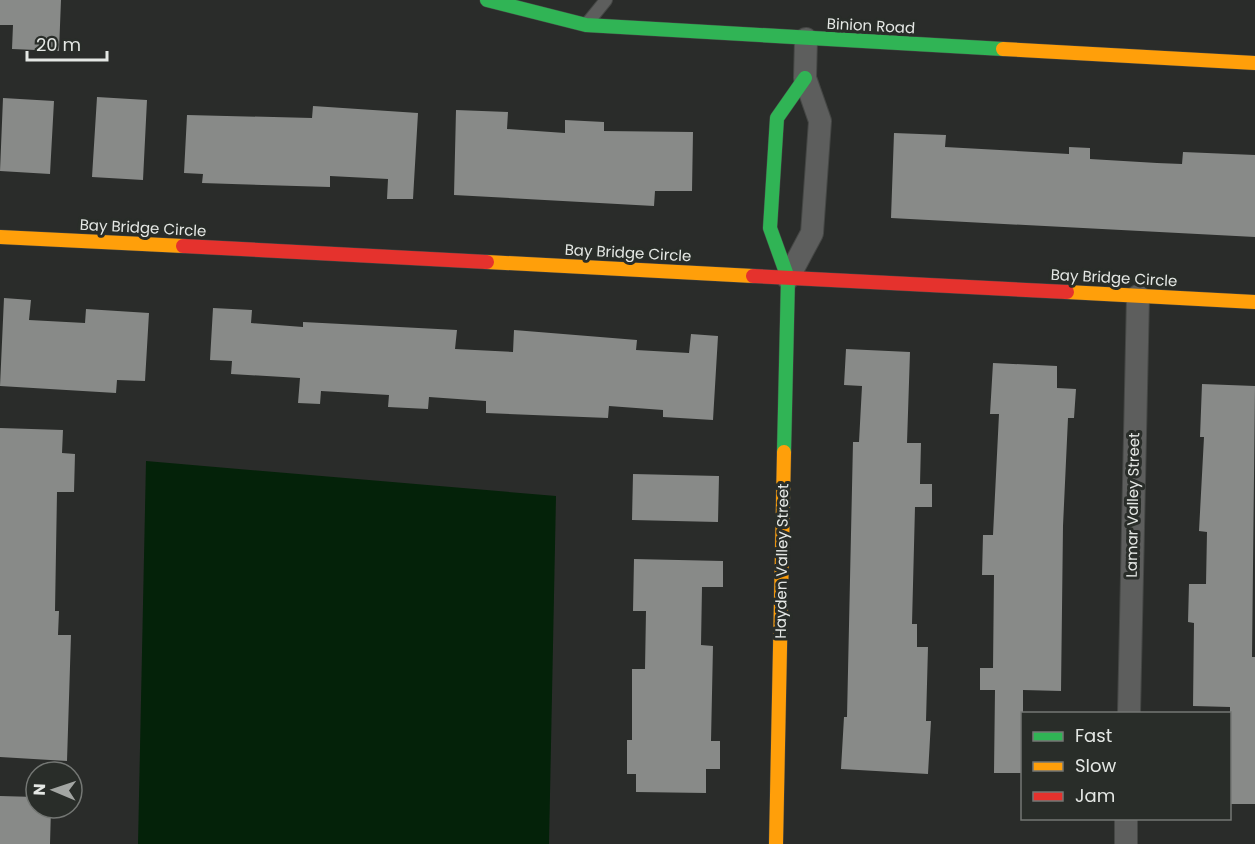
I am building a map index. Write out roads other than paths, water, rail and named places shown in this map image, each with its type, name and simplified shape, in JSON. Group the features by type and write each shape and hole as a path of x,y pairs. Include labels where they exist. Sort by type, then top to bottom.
{"street":[{"name":"Binion Road","path":"487,0 586,24 806,39 1255,63"},
{"name":"Hayden Valley Street","path":"788,278 812,233 820,122 805,78 806,39"},
{"name":"Hayden Valley Street","path":"776,844 788,278 770,228 777,118 805,78"},
{"name":"Bay Bridge Circle","path":"0,237 1255,302"},
{"name":"Lamar Valley Street","path":"1129,712 1138,296"},
{"path":"1126,820 1126,844"}],"lane":[{"path":"586,24 606,0"}]}
